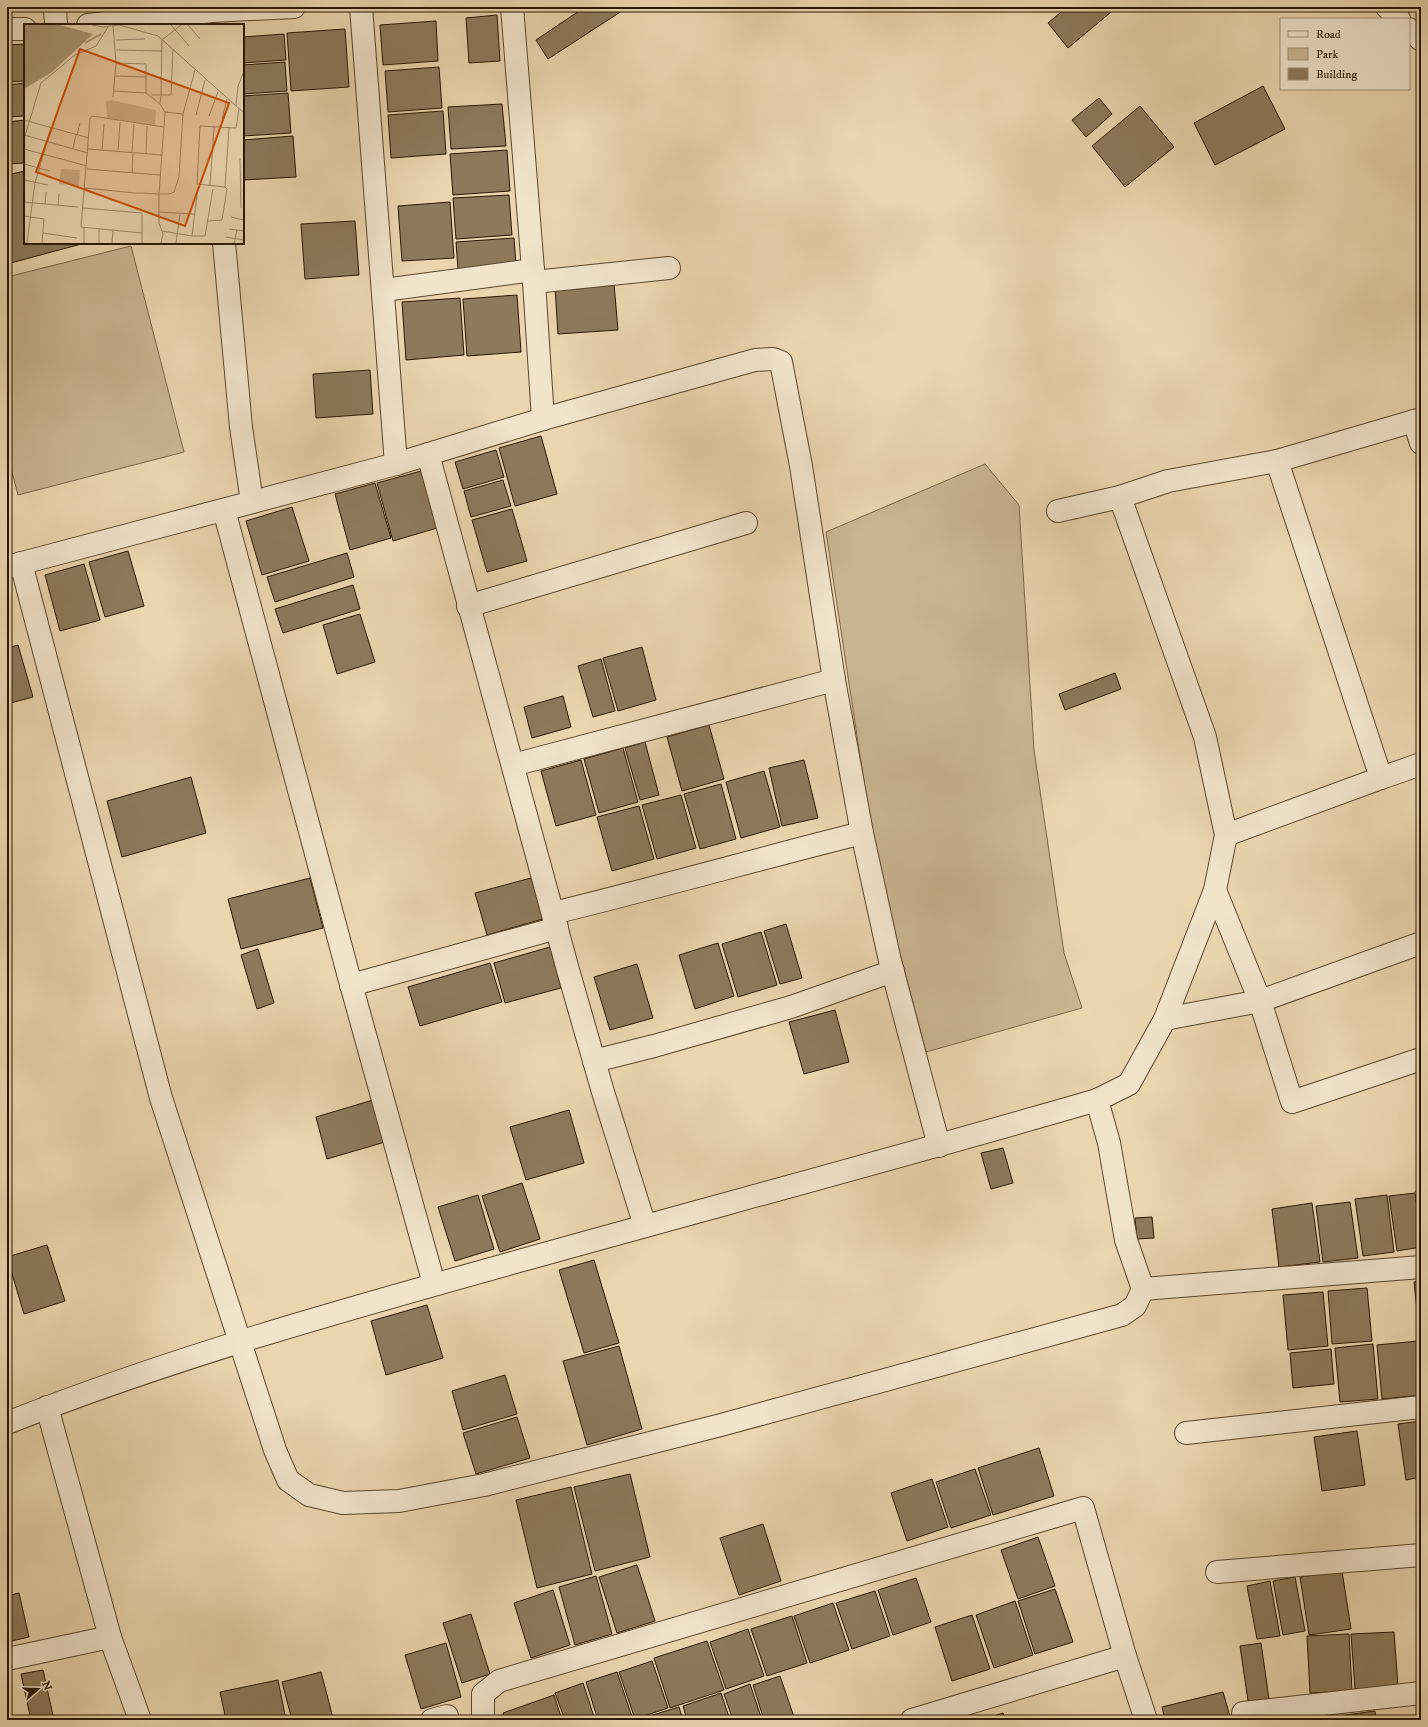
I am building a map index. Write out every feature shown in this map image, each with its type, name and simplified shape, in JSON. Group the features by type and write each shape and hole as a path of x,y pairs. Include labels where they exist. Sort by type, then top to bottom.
{"street":[{"path":"55,7 56,24"},
{"path":"99,24 294,7"},
{"path":"362,7 396,464"},
{"path":"512,7 534,276 543,419"},
{"path":"1388,7 1399,18"},
{"path":"7,29 24,29"},
{"path":"1410,29 1421,40"},
{"path":"224,244 240,428 252,502"},
{"path":"384,290 534,276 668,268"},
{"path":"939,1146 893,971 862,833 834,680 801,466 780,362 773,359 755,360 543,419 396,464 14,565 161,1098 275,1450 288,1480 309,1495 342,1503 399,1501 484,1485 713,1427 1122,1314 1135,1306 1143,1289 1126,1240 1109,1143 1097,1100"},
{"path":"1058,511 1120,496 1168,481 1277,461 1417,420 1421,443"},
{"path":"428,454 468,606 594,1061 645,1226"},
{"path":"1277,461 1381,778"},
{"path":"7,1423 47,1407 240,1341 434,1284 939,1146 1097,1100 1129,1084 1165,1019 1216,890 1226,835 1205,737 1120,496"},
{"path":"224,510 351,985 434,1284"},
{"path":"468,606 746,523"},
{"path":"513,765 834,680"},
{"path":"1226,835 1421,764"},
{"path":"351,985 555,920 633,893 862,833"},
{"path":"1216,890 1260,1001 1292,1102 1421,1059"},
{"path":"1165,1019 1260,1001 1421,943"},
{"path":"594,1061 654,1046 791,1007 893,971"},
{"path":"1143,1289 1421,1267"},
{"path":"47,1407 110,1637 140,1720"},
{"path":"1186,1433 1421,1408"},
{"path":"483,1720 483,1694 499,1681 1083,1508 1125,1656 1146,1720"},
{"path":"1218,1572 1421,1555"},
{"path":"7,1659 110,1637"},
{"path":"912,1720 1125,1656"},
{"path":"1243,1713 1421,1693"}],"green space":[{"path":"131,246 184,452 18,495 7,453 7,277"},
{"path":"985,464 1019,505 1034,750 1064,953 1082,1008 926,1052 877,867 826,532"}],"building":[{"path":"98,7 131,7 131,12 98,14"},
{"path":"585,7 628,7 548,59 536,40"},
{"path":"1067,7 1117,7 1068,48 1048,23"},
{"path":"497,15 500,61 469,63 466,18"},
{"path":"436,21 438,61 383,65 380,25"},
{"path":"345,29 349,87 291,91 287,33"},
{"path":"284,34 286,60 244,63 244,37"},
{"path":"24,44 24,81 7,82 7,45"},
{"path":"285,62 287,91 244,94 244,65"},
{"path":"439,67 442,108 388,112 385,71"},
{"path":"24,83 24,116 7,117 7,85"},
{"path":"1263,86 1285,129 1215,165 1194,123"},
{"path":"288,93 291,133 244,136 244,96"},
{"path":"1099,98 1112,114 1086,137 1072,120"},
{"path":"502,104 506,146 451,149 448,107"},
{"path":"1140,106 1174,147 1125,187 1092,146"},
{"path":"443,111 446,154 391,158 388,115"},
{"path":"24,120 24,163 7,164 7,122"},
{"path":"293,136 296,177 244,180 244,140"},
{"path":"507,150 510,191 453,195 450,154"},
{"path":"24,171 24,244 81,244 7,264 7,175"},
{"path":"509,195 512,235 456,239 453,198"},
{"path":"450,202 454,258 402,261 398,206"},
{"path":"355,221 359,275 305,279 301,224"},
{"path":"514,238 516,265 458,269 456,242"},
{"path":"614,284 618,330 558,334 555,288"},
{"path":"517,295 521,352 467,356 463,299"},
{"path":"460,298 464,355 406,360 402,302"},
{"path":"370,370 373,414 316,418 313,374"},
{"path":"541,436 557,494 515,506 499,448"},
{"path":"496,450 504,477 463,489 455,462"},
{"path":"421,471 437,528 393,541 377,483"},
{"path":"503,480 511,506 471,517 464,491"},
{"path":"375,483 391,538 350,550 335,494"},
{"path":"292,507 309,561 262,575 246,521"},
{"path":"512,509 527,561 487,572 472,520"},
{"path":"128,551 144,606 105,617 89,562"},
{"path":"347,553 354,577 275,602 267,577"},
{"path":"84,564 100,620 60,631 45,575"},
{"path":"353,585 360,609 283,633 275,609"},
{"path":"360,614 375,662 337,674 323,625"},
{"path":"18,645 33,697 7,704 7,648"},
{"path":"642,647 656,700 618,711 603,658"},
{"path":"601,659 615,711 593,717 578,666"},
{"path":"1115,673 1121,689 1065,710 1059,694"},
{"path":"563,696 571,727 532,738 524,707"},
{"path":"709,725 724,779 682,791 667,737"},
{"path":"645,742 659,795 640,800 625,748"},
{"path":"623,748 638,802 599,813 584,759"},
{"path":"581,760 596,815 556,826 541,771"},
{"path":"804,760 818,818 782,826 769,768"},
{"path":"764,771 780,827 741,838 726,782"},
{"path":"191,777 206,833 122,857 107,801"},
{"path":"721,784 736,839 700,849 684,794"},
{"path":"681,795 696,848 657,859 642,805"},
{"path":"639,806 654,859 612,871 597,817"},
{"path":"310,878 323,928 241,949 228,899"},
{"path":"531,878 543,919 487,935 475,893"},
{"path":"786,924 802,978 780,984 764,931"},
{"path":"761,932 777,985 738,997 722,944"},
{"path":"718,943 734,996 695,1009 679,955"},
{"path":"550,947 561,988 505,1003 494,963"},
{"path":"258,949 274,1003 257,1009 241,955"},
{"path":"490,963 502,1002 420,1026 408,987"},
{"path":"637,964 653,1018 610,1030 594,977"},
{"path":"835,1010 849,1062 804,1074 789,1022"},
{"path":"373,1100 385,1142 327,1159 316,1117"},
{"path":"569,1110 584,1163 526,1180 510,1127"},
{"path":"1003,1148 1013,1183 991,1189 981,1153"},
{"path":"522,1183 540,1239 500,1252 482,1196"},
{"path":"1416,1191 1421,1191 1421,1226"},
{"path":"1415,1193 1421,1235 1421,1247 1397,1251 1389,1196"},
{"path":"478,1195 494,1249 455,1261 438,1207"},
{"path":"1387,1195 1394,1252 1363,1256 1355,1199"},
{"path":"1350,1202 1358,1258 1323,1262 1316,1206"},
{"path":"1312,1203 1320,1262 1279,1267 1272,1209"},
{"path":"1152,1217 1154,1238 1137,1239 1135,1218"},
{"path":"47,1245 65,1301 24,1314 7,1257"},
{"path":"594,1260 619,1343 584,1353 559,1270"},
{"path":"1421,1281 1421,1338 1420,1338 1414,1282"},
{"path":"1367,1288 1372,1341 1332,1344 1328,1291"},
{"path":"1323,1292 1328,1346 1288,1350 1283,1295"},
{"path":"427,1305 443,1358 386,1375 371,1321"},
{"path":"1418,1341 1421,1395 1382,1399 1377,1345"},
{"path":"1373,1344 1378,1399 1340,1402 1335,1348"},
{"path":"619,1346 642,1429 587,1445 563,1361"},
{"path":"1331,1349 1334,1384 1293,1388 1290,1353"},
{"path":"505,1375 517,1414 463,1430 452,1391"},
{"path":"517,1417 530,1458 476,1474 463,1433"},
{"path":"1421,1421 1421,1477 1406,1480 1398,1424"},
{"path":"1357,1431 1365,1485 1322,1491 1314,1437"},
{"path":"1039,1448 1054,1496 993,1515 978,1468"},
{"path":"975,1469 991,1515 951,1528 936,1482"},
{"path":"630,1474 650,1557 595,1571 574,1487"},
{"path":"932,1479 948,1527 907,1541 891,1493"},
{"path":"571,1487 592,1574 537,1588 516,1500"},
{"path":"763,1524 781,1581 739,1595 720,1538"},
{"path":"1038,1537 1055,1586 1018,1599 1001,1550"},
{"path":"637,1565 655,1621 617,1633 599,1577"},
{"path":"1342,1571 1351,1629 1309,1635 1300,1577"},
{"path":"596,1576 612,1634 575,1645 559,1587"},
{"path":"1295,1577 1305,1631 1283,1635 1273,1581"},
{"path":"916,1578 931,1622 893,1635 878,1590"},
{"path":"1270,1581 1280,1636 1257,1639 1247,1586"},
{"path":"1055,1589 1073,1642 1035,1654 1018,1601"},
{"path":"553,1590 570,1645 531,1658 514,1603"},
{"path":"875,1591 890,1636 852,1649 836,1603"},
{"path":"19,1593 29,1637 7,1642 7,1596"},
{"path":"1015,1601 1033,1655 994,1668 976,1615"},
{"path":"833,1603 849,1650 810,1663 794,1616"},
{"path":"471,1614 490,1674 462,1683 443,1623"},
{"path":"972,1615 990,1669 952,1681 935,1627"},
{"path":"792,1616 807,1663 767,1676 751,1629"},
{"path":"748,1629 764,1676 726,1689 710,1642"},
{"path":"1394,1632 1398,1687 1355,1689 1351,1634"},
{"path":"1349,1634 1352,1691 1310,1693 1307,1636"},
{"path":"707,1641 724,1690 670,1708 654,1658"},
{"path":"446,1643 461,1697 421,1709 405,1655"},
{"path":"1261,1643 1269,1699 1248,1701 1240,1646"},
{"path":"652,1661 668,1708 635,1719 619,1672"},
{"path":"43,1670 54,1720 31,1720 21,1674"},
{"path":"321,1672 333,1718 327,1720 292,1720 282,1682"},
{"path":"617,1672 632,1717 623,1720 598,1720 586,1682"},
{"path":"780,1676 795,1720 764,1720 753,1685"},
{"path":"278,1680 286,1720 226,1720 220,1692"},
{"path":"583,1683 595,1720 565,1720 555,1693"},
{"path":"750,1684 762,1720 733,1720 724,1694"},
{"path":"1223,1692 1231,1720 1165,1720 1162,1707"},
{"path":"721,1693 730,1720 687,1720 683,1706"},
{"path":"554,1695 562,1720 505,1720 503,1713"},
{"path":"679,1707 683,1720 644,1720 643,1718"},
{"path":"1375,1711 1376,1720 1307,1720"},
{"path":"1003,1713 1005,1720 981,1720"}]}
